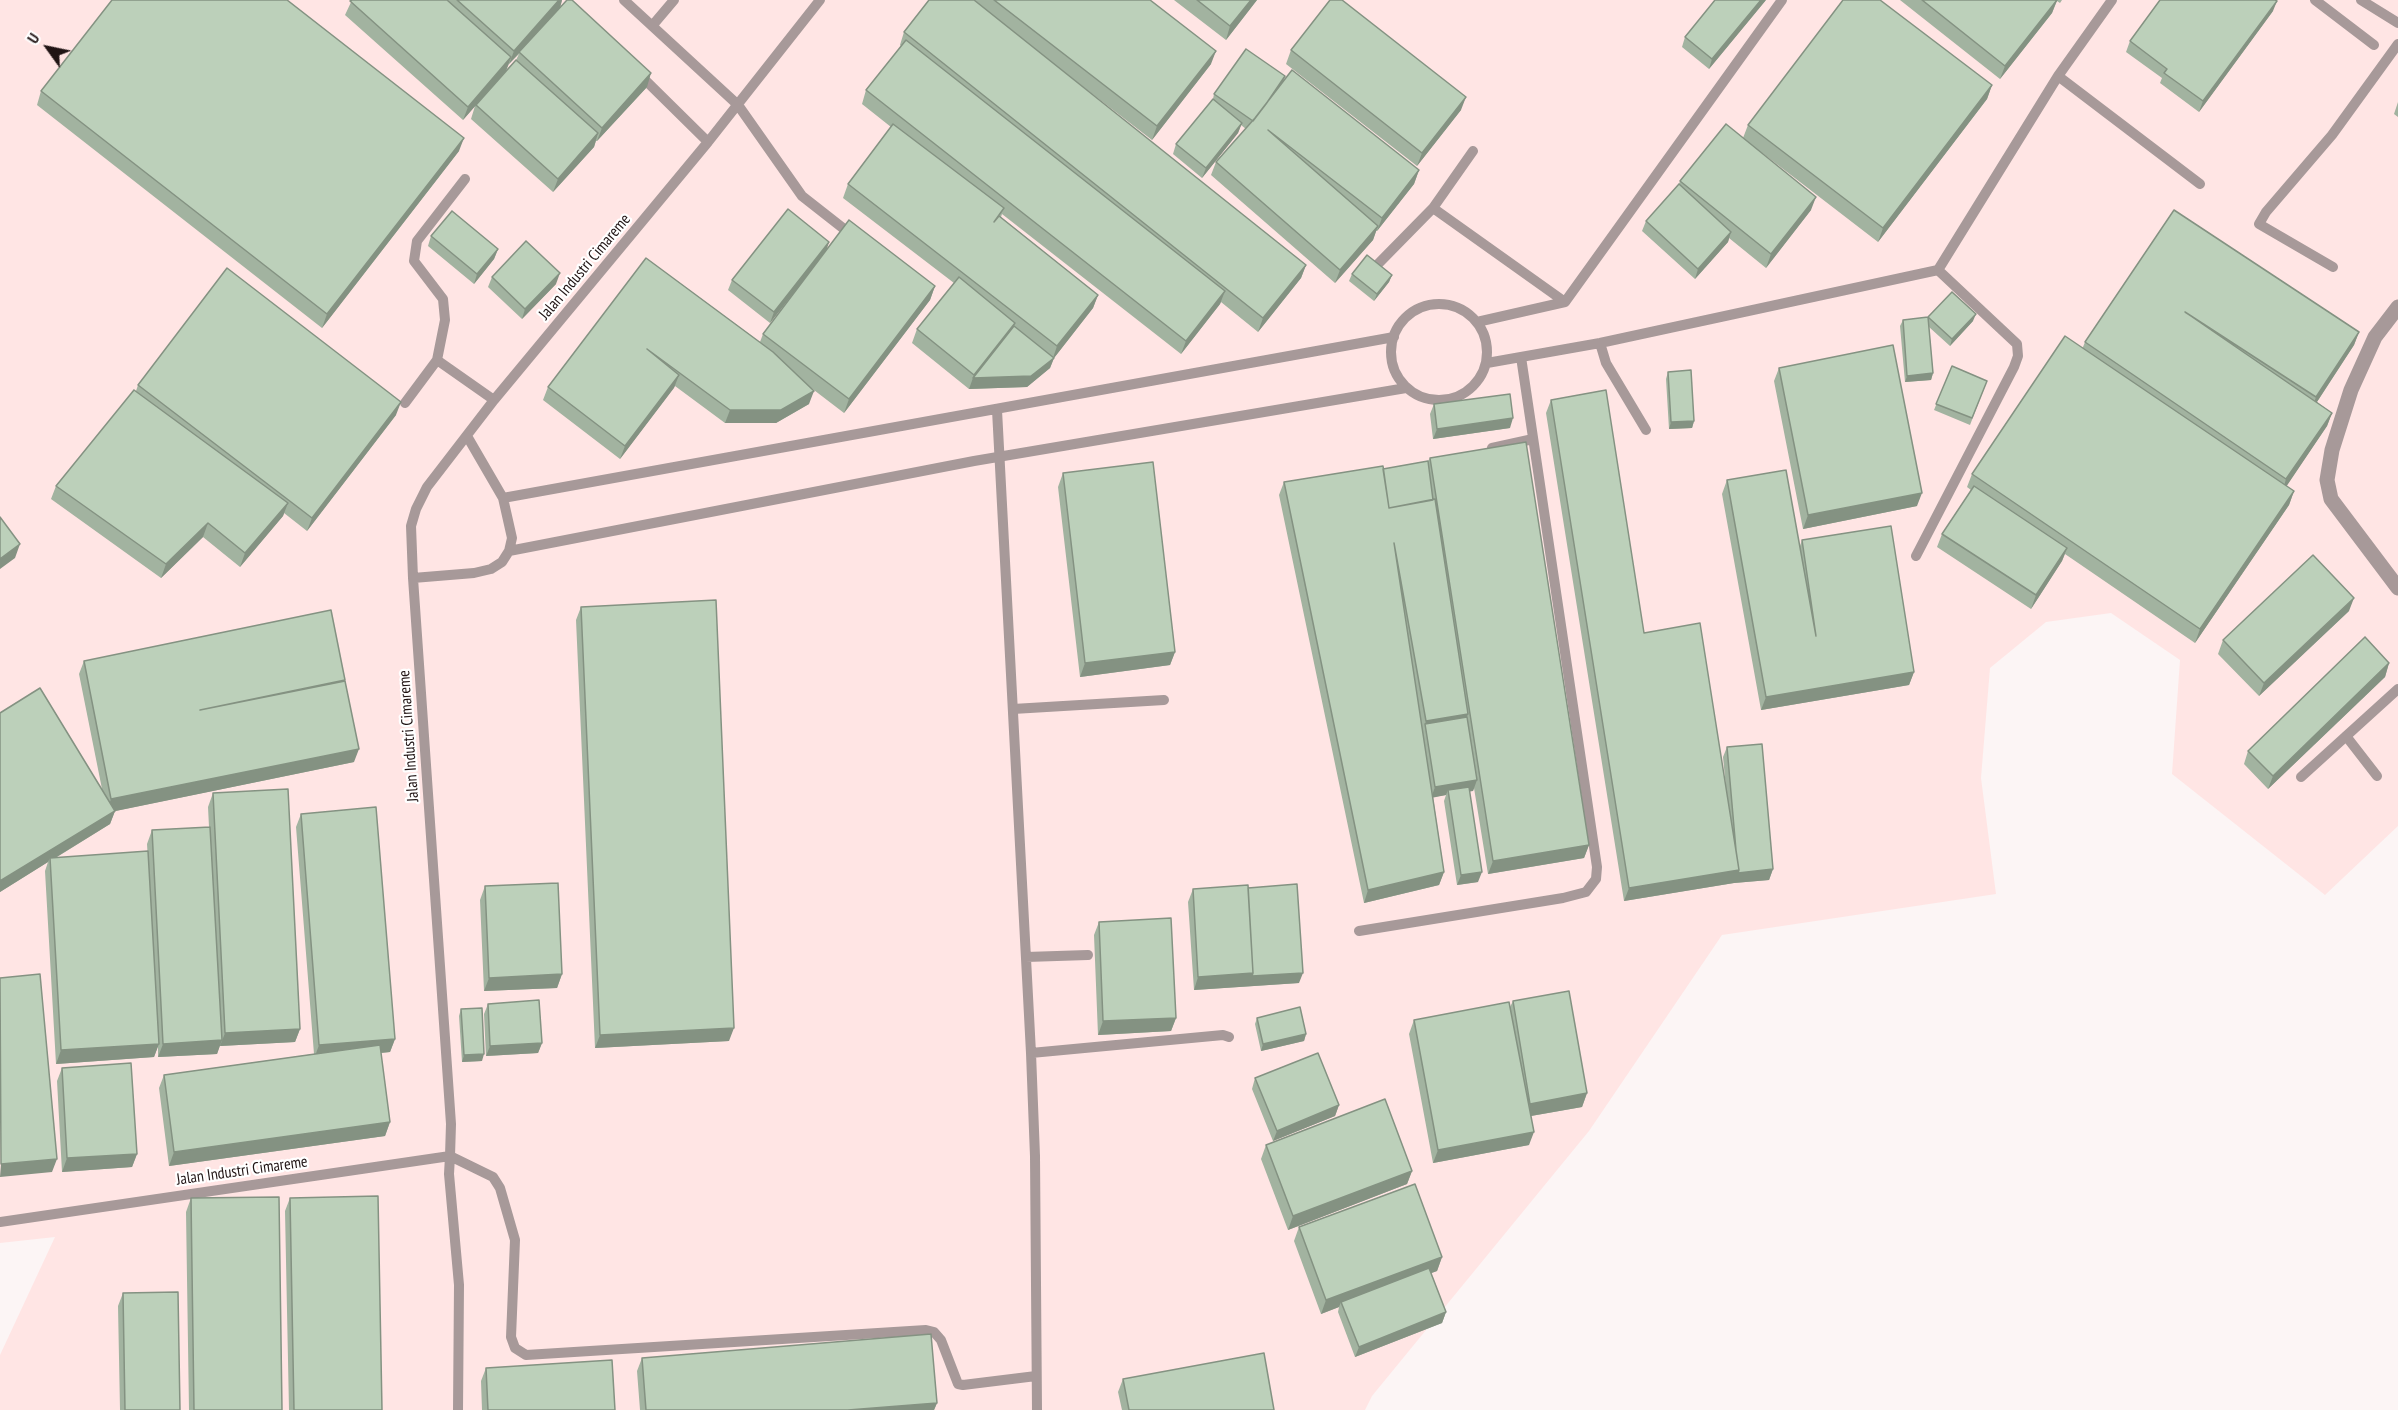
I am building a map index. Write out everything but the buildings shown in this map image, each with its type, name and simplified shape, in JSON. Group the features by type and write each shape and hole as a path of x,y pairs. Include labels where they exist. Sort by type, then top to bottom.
{"street":[{"path":"2398,307 2375,337 2351,390 2332,450 2327,480 2331,499 2398,588"}],"lane":[{"path":"624,0 738,105 802,196 863,244"},
{"path":"652,26 674,0"},
{"name":"Jalan Industri Cimareme","path":"0,1222 450,1156 450,1113 412,578 411,526 416,509 427,487 495,400 708,142 820,0"},
{"path":"1477,322 1565,302 1782,0"},
{"path":"1486,363 1600,343 1938,270 2058,76 2112,0"},
{"path":"2315,0 2374,45"},
{"path":"2361,0 2398,23"},
{"path":"2333,267 2260,226 2260,223 2332,135 2398,44"},
{"path":"627,63 708,142"},
{"path":"2058,76 2200,184"},
{"path":"1378,264 1433,208 1473,151"},
{"path":"405,403 437,360 445,320 443,299 414,261 417,241 465,179"},
{"path":"1433,208 1565,302"},
{"path":"1916,556 2009,378 2018,356 2017,344 1938,270"},
{"path":"1442,304 1461,309 1477,322 1485,334 1488,349 1486,363 1475,386 1454,399 1428,400 1406,388 1395,373 1391,355 1394,337 1404,320 1421,308 1442,304"},
{"path":"503,498 1394,337"},
{"path":"1600,343 1606,363 1646,430"},
{"path":"1359,931 1563,898 1586,892 1596,879 1596,855 1521,357"},
{"path":"437,360 495,400"},
{"path":"508,551 1000,457 1406,388"},
{"path":"997,410 1031,1053 1035,1156 1036,1410"},
{"path":"412,578 474,573 491,569 502,562 508,551 512,538 503,498 467,436"},
{"path":"1478,451 1533,440"},
{"path":"2301,777 2398,689"},
{"path":"1013,709 1164,700"},
{"path":"2346,736 2377,776"},
{"path":"1026,957 1088,955"},
{"path":"1031,1053 1224,1035 1229,1037"},
{"path":"458,1410 459,1285 449,1174 450,1156 493,1178 500,1188 515,1240 511,1337 512,1344 520,1353 526,1355 926,1329 934,1332 941,1340 958,1384 986,1383 1036,1376"}],"shaded area":[{"path":"0,0 2398,0 2398,826 2325,895 2172,774 2180,660 2111,613 2046,622 1990,668 1981,778 1996,894 1722,935 1589,1131 1372,1396 1365,1410 0,1410 0,1355 55,1237 0,1243"}]}
